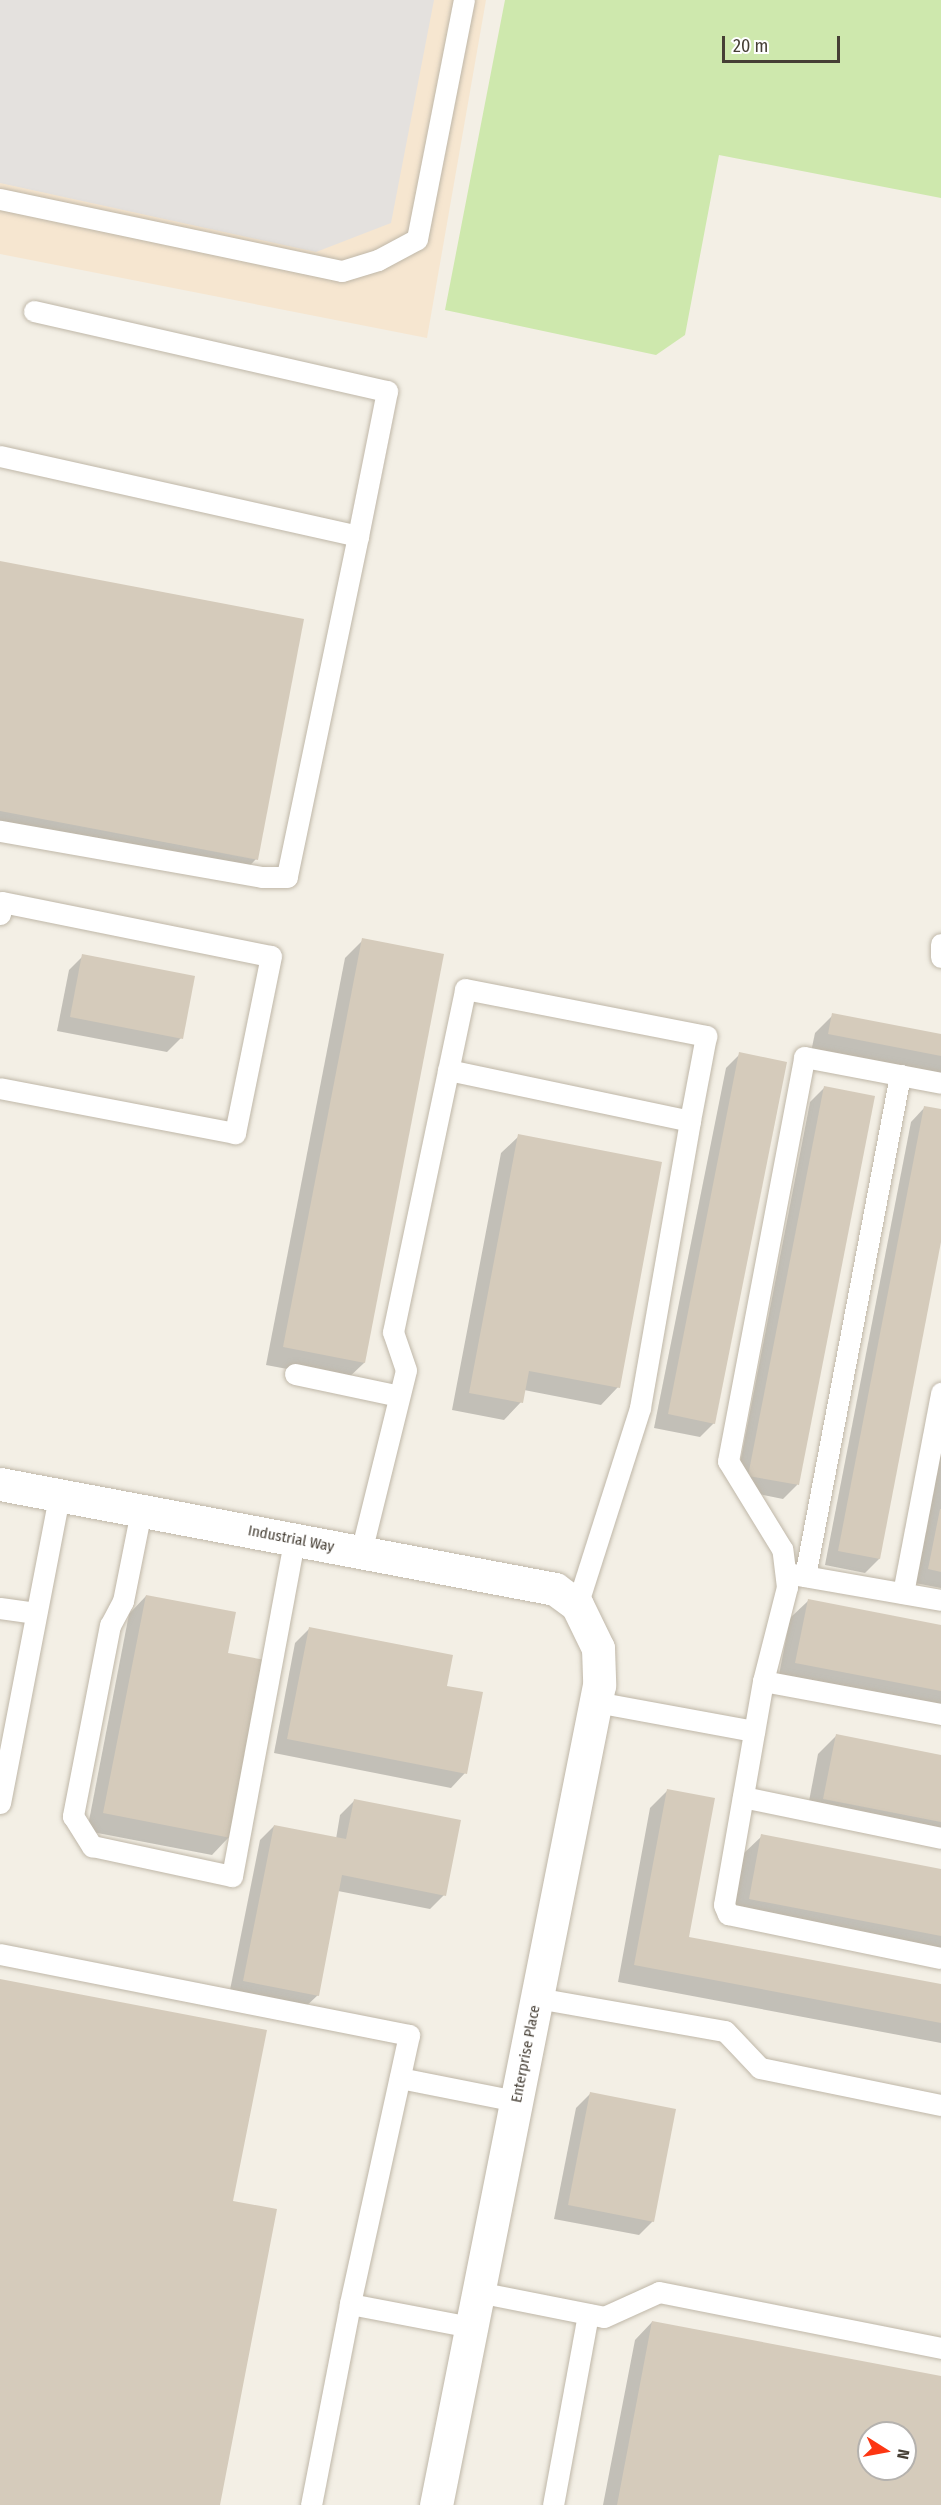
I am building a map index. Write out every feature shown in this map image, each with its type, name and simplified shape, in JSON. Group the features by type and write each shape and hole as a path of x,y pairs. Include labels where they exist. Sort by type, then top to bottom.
{"street":[{"name":"Industrial Way","path":"0,1484 555,1589 578,1605"},
{"name":"Enterprise Place","path":"436,2505 596,1702 598,1648 578,1605"}],"lane":[{"path":"0,199 342,271 378,260 417,239 464,0"},
{"path":"0,831 262,877 287,877 387,391 34,312"},
{"path":"0,456 358,536"},
{"path":"0,914 2,902 271,956 235,1133 0,1088"},
{"path":"941,944 941,957"},
{"path":"361,1552 406,1370 393,1332 465,989 706,1036 640,1408 578,1605"},
{"path":"795,1574 728,1461 804,1057 941,1083"},
{"path":"448,1070 690,1121"},
{"path":"900,1075 795,1574 787,1587 763,1681 724,1905 728,1914 941,1958"},
{"path":"296,1374 399,1396"},
{"path":"903,1593 941,1393"},
{"path":"0,1803 59,1496"},
{"path":"141,1511 123,1601 110,1625 73,1816 92,1846 232,1876 294,1540"},
{"path":"795,1574 941,1600"},
{"path":"0,1608 36,1613"},
{"path":"763,1681 941,1714"},
{"path":"596,1702 754,1731"},
{"path":"743,1797 941,1838"},
{"path":"0,1954 409,2035 350,2304 311,2505"},
{"path":"537,1998 725,2031 760,2068 941,2105"},
{"path":"400,2078 516,2101"},
{"path":"478,2292 604,2317 659,2292 941,2348"},
{"path":"350,2304 471,2327"},
{"path":"553,2505 588,2314"}],"shaded area":[{"path":"0,0 486,0 427,338 0,254"},
{"path":"0,0 434,0 391,223 316,252 0,183"}],"green space":[{"path":"505,0 941,0 941,198 719,155 685,335 656,355 445,310"}],"building":[{"path":"0,561 304,619 258,860 0,811"},
{"path":"362,938 444,954 365,1363 283,1347"},
{"path":"82,954 195,976 183,1039 70,1017"},
{"path":"832,1013 941,1034 941,1056 828,1034"},
{"path":"739,1052 787,1062 715,1424 668,1414"},
{"path":"824,1086 875,1096 799,1485 748,1476"},
{"path":"924,1106 941,1109 941,1242 880,1559 838,1551"},
{"path":"518,1134 662,1162 620,1388 529,1371 523,1403 469,1393"},
{"path":"941,1509 941,1572 928,1569"},
{"path":"146,1595 236,1612 228,1653 265,1660 231,1838 103,1813"},
{"path":"808,1599 941,1625 941,1691 795,1663"},
{"path":"309,1627 453,1655 447,1686 483,1692 467,1774 287,1739"},
{"path":"836,1734 941,1755 941,1822 823,1799"},
{"path":"667,1789 715,1798 689,1937 941,1984 941,2023 634,1965"},
{"path":"354,1799 461,1820 446,1896 342,1875 319,1996 243,1981 274,1825 346,1839"},
{"path":"761,1834 941,1869 941,1936 749,1899"},
{"path":"0,1979 267,2030 233,2201 277,2209 220,2505 0,2505"},
{"path":"590,2092 676,2109 654,2222 568,2205"},
{"path":"652,2321 941,2376 941,2505 617,2505"}]}
